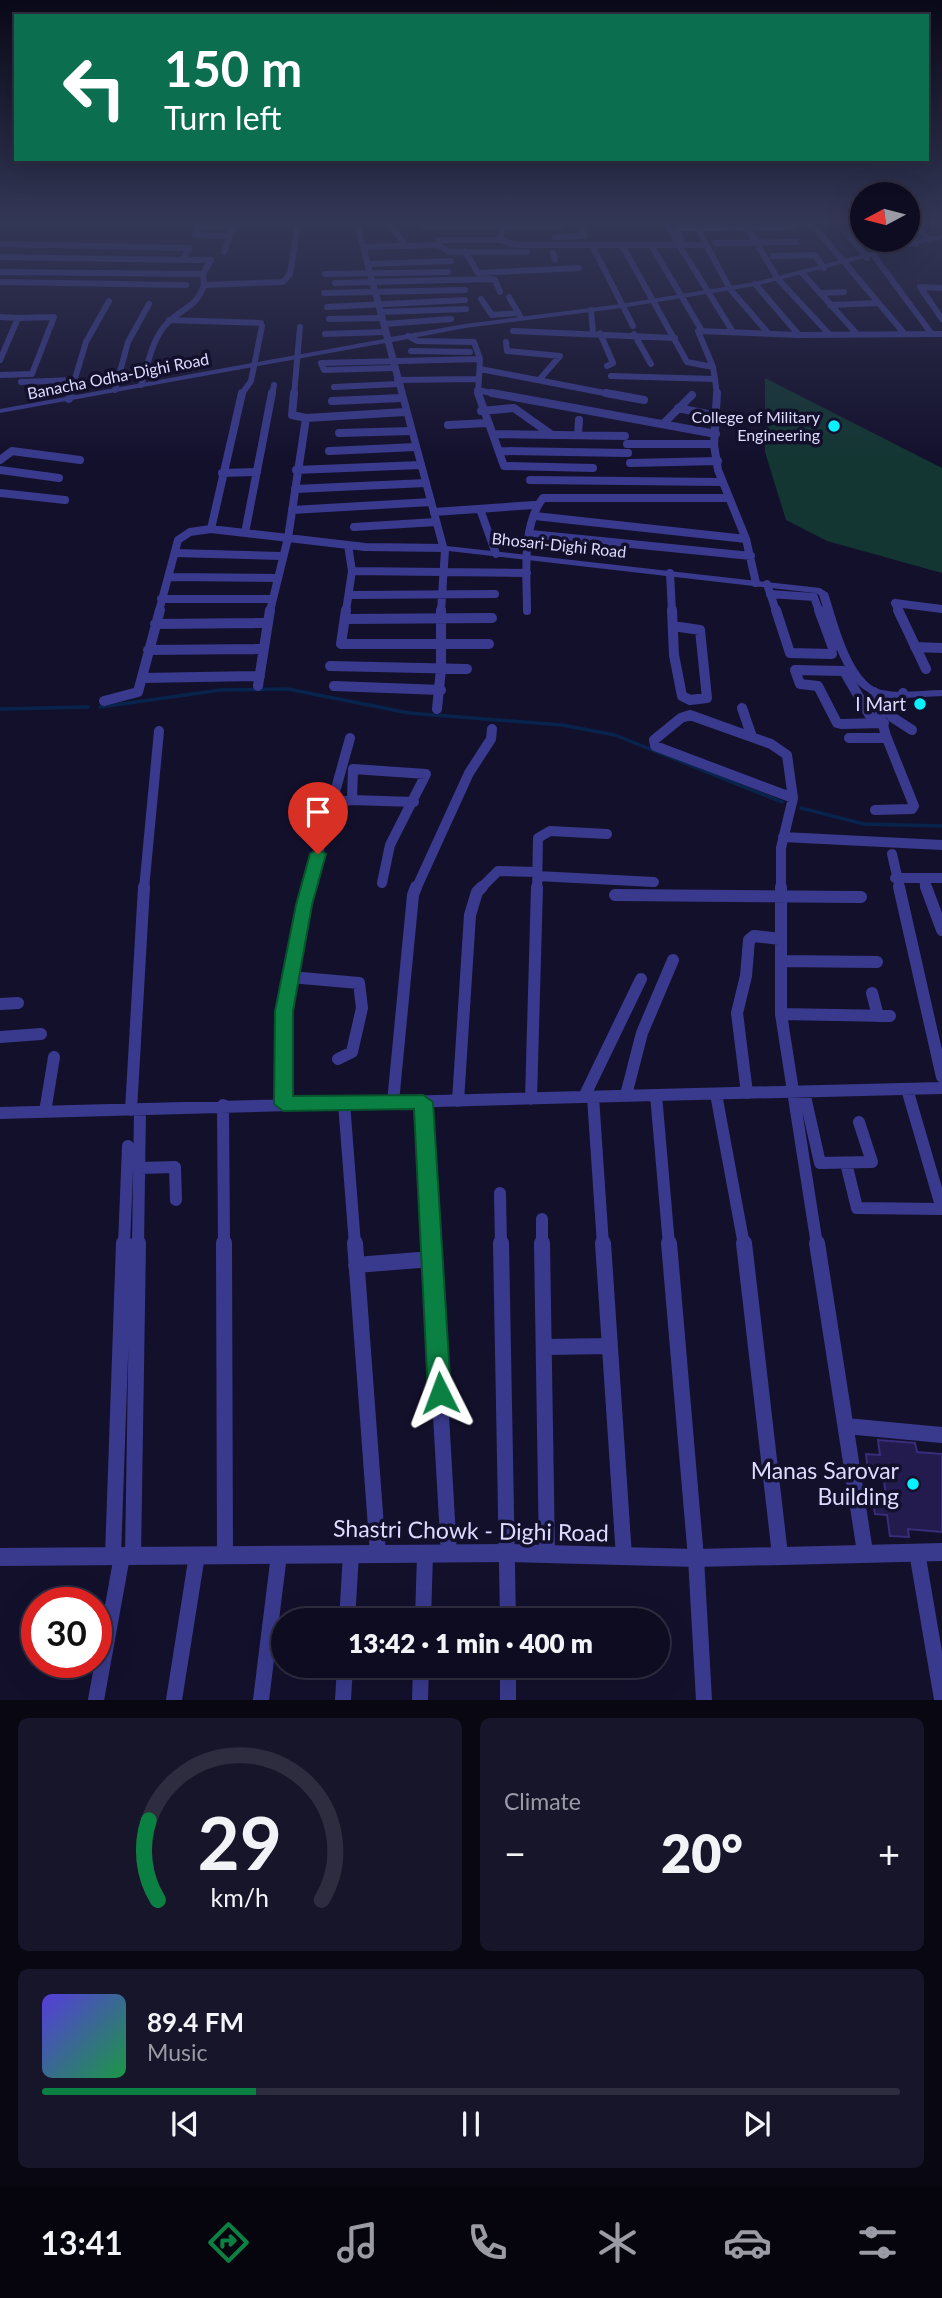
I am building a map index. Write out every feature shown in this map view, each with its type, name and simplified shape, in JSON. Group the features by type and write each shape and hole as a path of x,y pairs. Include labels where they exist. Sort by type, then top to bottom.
{"street":[{"path":"69,399 86,342 108,303"},
{"path":"141,385 160,331 169,320 195,303"},
{"path":"379,303 401,398 444,549 439,619 442,668 437,709"},
{"path":"327,307 383,322 453,303"},
{"path":"484,303 492,315 519,316 512,303"},
{"name":"Banacha Odha-Dighi Road","path":"0,411 295,356 383,322 408,336 519,316 642,303"},
{"path":"653,303 689,364 713,367"},
{"path":"684,303 702,331"},
{"path":"713,303 733,332"},
{"path":"742,303 768,333"},
{"path":"772,303 799,335"},
{"path":"801,303 830,335"},
{"path":"830,305 870,303"},
{"path":"878,303 903,332"},
{"path":"907,303 931,333"},
{"path":"115,390 128,342 149,304"},
{"path":"830,305 858,334"},
{"path":"621,306 651,364"},
{"path":"325,334 466,309"},
{"path":"591,310 596,333 613,363 607,366"},
{"path":"558,314 558,332"},
{"path":"0,317 54,317 31,378"},
{"path":"0,360 19,318"},
{"path":"329,319 383,322 451,319"},
{"path":"169,320 261,325 251,381 242,392 211,529"},
{"path":"300,327 295,356 292,415 306,418 405,412"},
{"path":"513,331 596,333 633,330 675,338"},
{"path":"756,583 746,538 721,482 714,444 718,393 713,367 698,333 942,334"},
{"path":"408,336 417,341 474,342 480,369 477,390 481,411 495,434 504,466 593,468"},
{"path":"506,342 507,351 560,356 539,380"},
{"path":"411,352 478,355"},
{"path":"393,363 323,361 321,369 393,363 478,355"},
{"path":"480,369 624,393 644,400"},
{"path":"0,375 74,380"},
{"path":"611,376 715,379"},
{"path":"0,382 31,378"},
{"path":"334,387 479,379"},
{"path":"594,390 601,383"},
{"path":"246,533 274,386"},
{"path":"558,404 574,386"},
{"path":"477,390 716,434"},
{"path":"619,404 624,393"},
{"path":"663,424 692,395"},
{"path":"332,401 401,398"},
{"path":"481,411 514,408 552,435"},
{"path":"678,408 707,414"},
{"path":"142,678 259,681 276,578 288,538 296,470 306,418"},
{"path":"578,435 579,419"},
{"path":"448,425 487,423"},
{"path":"339,433 411,431"},
{"path":"495,434 578,435 626,441 714,444"},
{"path":"500,451 626,441"},
{"path":"626,441 633,497"},
{"path":"329,451 416,447"},
{"path":"0,460 12,451 80,460"},
{"path":"630,463 718,461"},
{"path":"296,470 422,465"},
{"path":"0,470 58,478"},
{"path":"222,472 257,472"},
{"path":"530,480 721,482"},
{"path":"295,489 426,483"},
{"path":"0,493 65,500"},
{"path":"434,512 534,505 551,496 726,498"},
{"path":"292,510 431,502"},
{"path":"527,611 527,558 535,516 534,505"},
{"path":"480,509 496,554"},
{"path":"535,516 746,538"},
{"path":"354,527 436,522"},
{"path":"104,701 136,694 161,599 183,535 211,529 348,545 444,549"},
{"path":"531,534 751,556"},
{"path":"348,545 352,571 347,620 341,644 489,644"},
{"name":"Bhosari-Dighi Road","path":"444,549 756,583 769,589 824,593 850,667 865,686 874,692"},
{"path":"175,553 281,556"},
{"path":"352,571 527,573"},
{"path":"670,573 674,655 682,696 690,699 707,698 701,632 673,626"},
{"path":"168,578 276,578"},
{"path":"769,589 814,597 833,651 790,653 769,589"},
{"path":"350,595 495,594"},
{"path":"161,599 272,599"},
{"path":"926,669 895,603 942,609"},
{"path":"347,620 492,618"},
{"path":"155,624 267,623"},
{"path":"915,648 942,648"},
{"path":"148,650 263,649"},
{"path":"330,666 467,669"},
{"path":"875,810 912,809 914,806 879,723 844,671 795,670 800,684 818,686 837,723 879,723"},
{"path":"334,686 441,690"},
{"path":"879,723 874,692 942,693"},
{"path":"903,693 903,697 881,700 892,717 912,730"},
{"path":"742,708 752,737"},
{"path":"793,798 653,743 681,718 690,715 752,737 787,755 793,798 783,837 781,1014 799,1092 820,1163 872,1162 859,1122"},
{"path":"393,1102 413,895 469,773 491,739 492,729"},
{"path":"96,1699 123,1556 139,1168 136,1109 140,934 159,731"},
{"path":"283,1104 284,1011 290,977 304,905 350,738"},
{"path":"849,738 887,738"},
{"path":"352,800 351,771 358,768 426,774 390,845 382,883"},
{"path":"332,803 347,803 352,800 414,802"},
{"path":"531,1098 538,838 544,833 607,834"},
{"path":"783,837 942,845"},
{"path":"892,854 895,878 942,1077"},
{"path":"458,1101 473,899 498,871 654,882"},
{"path":"895,878 942,878"},
{"path":"923,878 942,930"},
{"path":"615,895 860,897"},
{"path":"747,1093 737,1013 746,976 749,940 754,936 781,939"},
{"path":"626,1095 642,1032 673,960"},
{"path":"781,961 877,962"},
{"path":"290,977 359,984 362,990 359,1024 352,1052 338,1059"},
{"path":"625,1557 589,1097 595,1069 641,979"},
{"path":"781,1014 884,1016 872,993"},
{"path":"0,1004 18,1003"},
{"path":"0,1037 41,1034"},
{"path":"45,1112 54,1057"},
{"path":"0,1113 942,1088"},
{"path":"846,1163 858,1208 942,1209 907,1089"},
{"path":"799,1092 865,1552"},
{"path":"716,1094 743,1234 780,1555"},
{"path":"656,1095 696,1558 704,1699"},
{"path":"423,1102 449,1554"},
{"path":"344,1103 378,1554"},
{"path":"223,1105 225,1555"},
{"path":"123,1556 128,1146"},
{"path":"139,1168 174,1167 176,1200"},
{"path":"500,1193 508,1608"},
{"path":"542,1219 547,1555"},
{"path":"356,1265 432,1259"},
{"path":"544,1346 610,1346"},
{"path":"846,1426 942,1436"},
{"path":"917,1552 942,1699"},
{"name":"Shastri Chowk - Dighi Road","path":"0,1557 508,1553 696,1558 942,1552"},
{"path":"348,1608 351,1554"},
{"path":"423,1608 425,1554"},
{"path":"174,1699 197,1555"},
{"path":"261,1699 278,1555"},
{"path":"343,1699 344,1678"},
{"path":"420,1699 421,1678"},
{"path":"508,1678 508,1699"}],"green space":[{"path":"765,378 942,468 942,573 827,541 786,520 765,452"}],"building":[{"name":"Manas Sarovar Building","path":"878,1440 915,1443 917,1452 942,1454 942,1532 908,1529 909,1537 890,1536 887,1515 875,1514 872,1495 886,1496 883,1473 868,1472 866,1454 880,1455"}],"waterway":[{"path":"100,707 221,690 288,689 409,713 562,725 615,735 782,802"},
{"path":"0,709 88,707"},
{"path":"801,808 864,824 942,826"}],"place":[{"name":"College of Military Engineering","path":"834,426"},
{"name":"I Mart","path":"920,704"},
{"name":"Manas Sarovar Building","path":"913,1484"}],"route":[{"path":"318,854 304,905 284,1011 283,1104 423,1102 440,1393"}]}
